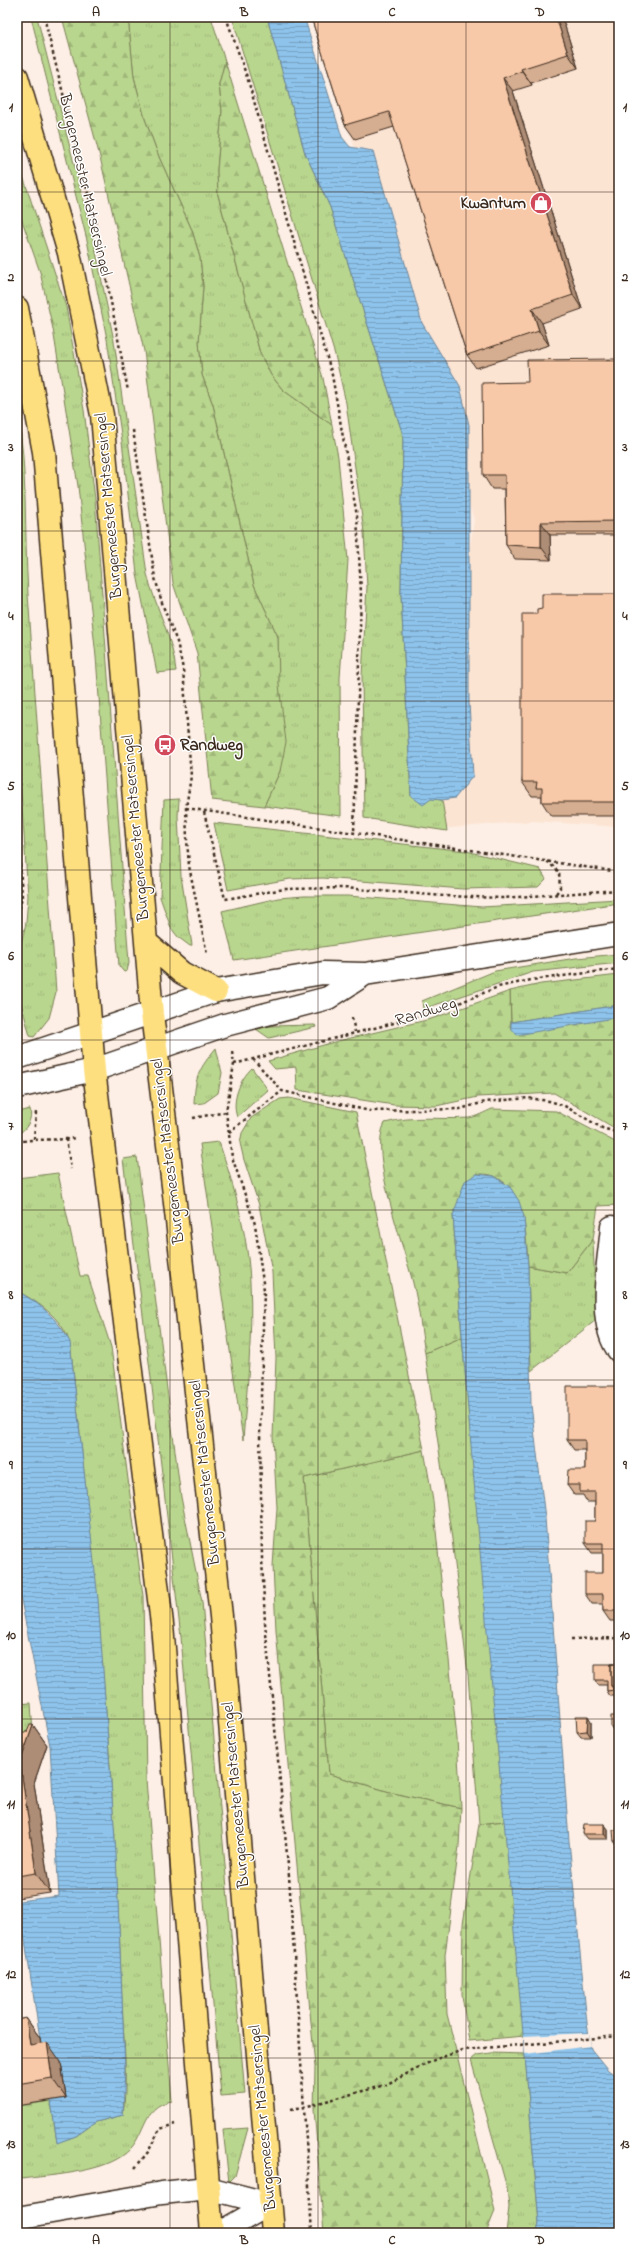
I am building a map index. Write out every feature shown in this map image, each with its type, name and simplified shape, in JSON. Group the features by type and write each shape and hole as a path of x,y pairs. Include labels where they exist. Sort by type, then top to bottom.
{"main road":[{"name":"Burgemeester Matsersingel","path":"17,78 69,253 102,415 152,1014 174,1194 221,1616 273,2233"},
{"path":"17,308 44,452 94,1070 162,1624 212,2233"},
{"path":"146,942 182,973 216,991"}],"street":[{"path":"17,1058 152,1014 216,991 323,973 365,974 619,934"},
{"path":"17,1087 94,1070 225,1025 328,998 365,974"},
{"path":"612,1227 606,1300 608,1327 614,1344 619,1351"},
{"path":"17,2218 162,2193 208,2188 270,2204"},
{"path":"219,2233 270,2204"}],"path":[{"name":"Burgemeester Matsersingel","path":"44,17 98,234 129,399"},
{"path":"226,17 248,80 332,375 357,516 361,593 354,832"},
{"name":"Burgemeester Matsersingel","path":"132,423 155,578 163,606 177,642 183,669 191,776 186,808 189,866 202,936 216,991"},
{"path":"186,808 204,812 354,832 619,872"},
{"path":"204,812 225,899 285,889 343,888 445,896 502,898 554,896 619,890"},
{"path":"17,816 22,897 17,922"},
{"path":"546,861 559,872 560,888 554,896"},
{"name":"Randweg","path":"229,1132 226,1112 234,1064 437,1012 498,987 531,980 619,969"},
{"path":"352,1018 355,1032"},
{"path":"252,1059 282,1091 370,1111 460,1109 485,1102 528,1098 563,1105 602,1128 619,1133"},
{"path":"282,1091 229,1132 232,1157 255,1224 264,1290 260,1434 263,1572 266,1623 289,1876 312,2233"},
{"path":"17,1142 34,1139"},
{"path":"66,1139 71,1169"},
{"path":"571,1639 619,1638"},
{"path":"262,2112 304,2107 385,2085 434,2060 463,2050 618,2036"},
{"path":"133,2170 138,2166 148,2152 160,2129 166,2126 202,2119"}],"shaded area":[{"path":"313,17 619,17 619,827 533,821 427,830 474,520"}],"green space":[{"path":"31,17 37,17 95,247 114,341 147,574 168,634 176,671 157,673 137,574 122,441 107,339 87,240"},
{"path":"62,17 128,17 134,77 145,119 159,157 192,230 200,258 203,286 199,342 202,375 213,405 254,585 278,637 279,685 286,742 280,771 264,806 212,800 197,653 173,583 144,351 100,157"},
{"path":"128,17 211,17 225,61 219,84 222,111 217,170 218,195 260,353 271,375 283,390 332,425 338,457 348,560 340,678 341,816 264,806 280,771 278,637 254,585 213,405 202,375 199,342 203,286 200,258 192,230 159,157 145,119 134,77"},
{"path":"232,17 267,17 305,153 330,207 403,435 401,594 411,796 442,800 447,831 364,818 362,676 367,587 364,532 346,403 335,355"},
{"path":"225,61 323,378 332,425 283,390 271,375 260,353 218,195 217,170 222,111 219,84"},
{"path":"17,158 66,307 84,410 95,499 129,963 127,971 124,972 119,966 96,657 78,486 53,329 40,272 17,206"},
{"path":"17,408 23,454 28,594 56,992 49,1018 34,1037 30,1036 17,988 17,960 26,923 28,896 17,730"},
{"path":"179,799 178,816 181,876 192,945 190,946 178,937 171,928 160,897 164,800"},
{"path":"214,823 466,851 540,869 546,879 538,887 463,889 323,878 290,879 228,890"},
{"path":"304,896 348,896 482,907 619,899 619,903 234,960 222,911 278,898"},
{"path":"619,954 619,963 533,972 423,1009 422,1001 495,971 576,958"},
{"path":"619,975 619,1005 511,1022 510,991 541,984"},
{"path":"510,991 511,1028 544,1029 619,1017 619,1127 613,1127 554,1093 478,1097 436,1106 394,1105 297,1090 296,1067 275,1069 268,1061 334,1042 431,1019"},
{"path":"315,1025 316,1027 269,1038 256,1029 268,1026"},
{"path":"216,1048 222,1073 218,1093 204,1103 194,1104 195,1086 199,1073"},
{"path":"252,1068 268,1090 237,1117 235,1111 236,1097 240,1084"},
{"path":"289,1098 356,1112 424,1450 304,1478 329,1774 393,1793 461,1808 459,1846 445,1955 447,2014 495,2211 486,2233 324,2233 314,2109 315,2067 276,1630 273,1566 277,1508 273,1437 276,1358 272,1272 259,1205 240,1143 242,1133 251,1118 280,1099"},
{"path":"30,1109 30,1121 23,1130 17,1134 17,1112"},
{"path":"492,1109 556,1111 619,1144 619,1205 598,1206 593,1239 567,1273 528,1266 527,1242 523,1216 514,1193 506,1184 496,1177 477,1174 453,1215 462,1337 425,1353 415,1292 384,1177 381,1155 381,1137 385,1123 416,1118 469,1118 478,1116"},
{"path":"219,1142 239,1211 249,1264 251,1302 250,1341 243,1440 200,1144"},
{"path":"137,1157 181,1497 202,1602 245,2094 221,2096 181,1637 150,1370 123,1159"},
{"path":"58,1173 80,1276 88,1276 111,1347 143,1596 146,1780 172,2101 161,2104 154,2109 130,2149 112,2162 87,2170 21,2179 17,2158 17,2106 51,2101 57,2142 76,2136 96,2122 123,2115 125,2092 125,2057 115,1837 105,1698 93,1558 71,1350 64,1330 51,1314 35,1301 17,1291 17,1178"},
{"path":"593,1239 596,1320 531,1371 528,1266 567,1273"},
{"path":"462,1337 505,1821 479,1824 468,1675 452,1539 425,1353"},
{"path":"424,1450 433,1501 457,1739 461,1808 393,1793 329,1774 304,1478"},
{"path":"31,1703 33,1734 17,1736 17,1704"},
{"path":"505,1821 524,2036 469,2041 462,1995 463,1924 479,1824"},
{"path":"491,2053 525,2054 539,2223 537,2233 506,2233 509,2207 507,2188 471,2060 477,2055"},
{"path":"248,2128 235,2176 229,2182 223,2130"}],"water":[{"path":"267,17 304,17 342,137 350,147 373,151 422,323 460,386 469,425 469,702 473,776 455,798 442,800 431,799 423,805 411,796 401,594 403,435 330,207 305,153"},
{"path":"619,1005 619,1017 517,1035 511,1028 511,1022"},
{"path":"477,1174 494,1176 510,1187 519,1201 524,1217 528,1266 531,1405 545,1518 569,1841 587,2023 591,2049 608,2070 619,2078 619,2233 537,2233 539,2223 462,1341 453,1215 465,1181"},
{"path":"17,1291 34,1301 48,1312 60,1326 70,1342 98,1599 116,1853 125,2069 123,2115 96,2122 76,2136 57,2143 51,2101 66,2098 61,2062 44,2065 19,1901 59,1896 50,1746 17,1580"}],"pier":[{"path":"589,2033 591,2046 525,2054 524,2036"}],"building":[{"path":"311,17 556,17 568,54 521,69 522,71 503,78 573,295 532,309 539,331 467,355 389,112 345,125"},
{"path":"619,359 619,521 541,522 541,547 506,545 505,475 483,475 482,383 528,382 527,360"},
{"path":"542,594 619,594 619,802 542,802 542,788 536,788 537,782 522,782 522,614 537,614 537,609 542,608"},
{"path":"567,1386 619,1386 619,1611 603,1611 603,1594 585,1594 585,1573 603,1573 603,1543 585,1543 585,1521 595,1521 595,1492 580,1492 580,1485 567,1485 568,1470 585,1470 585,1440 567,1440"},
{"path":"595,1664 611,1664 611,1686 614,1690 607,1691 607,1680 595,1680"},
{"path":"611,1664 619,1664 619,1686 611,1686"},
{"path":"576,1716 588,1716 587,1731 577,1732"},
{"path":"611,1716 619,1716 619,1727 611,1727"},
{"path":"30,1725 33,1725 20,1763 36,1873 17,1876 17,1733 27,1732"},
{"path":"584,1824 604,1824 604,1834 583,1834"},
{"path":"613,1830 619,1830 619,1841 614,1841"},
{"path":"26,2018 30,2045 47,2042 52,2078 17,2084 17,2020"}],"place":[{"name":"Kwantum","path":"541,203"},
{"name":"Randweg","path":"165,745"}]}
